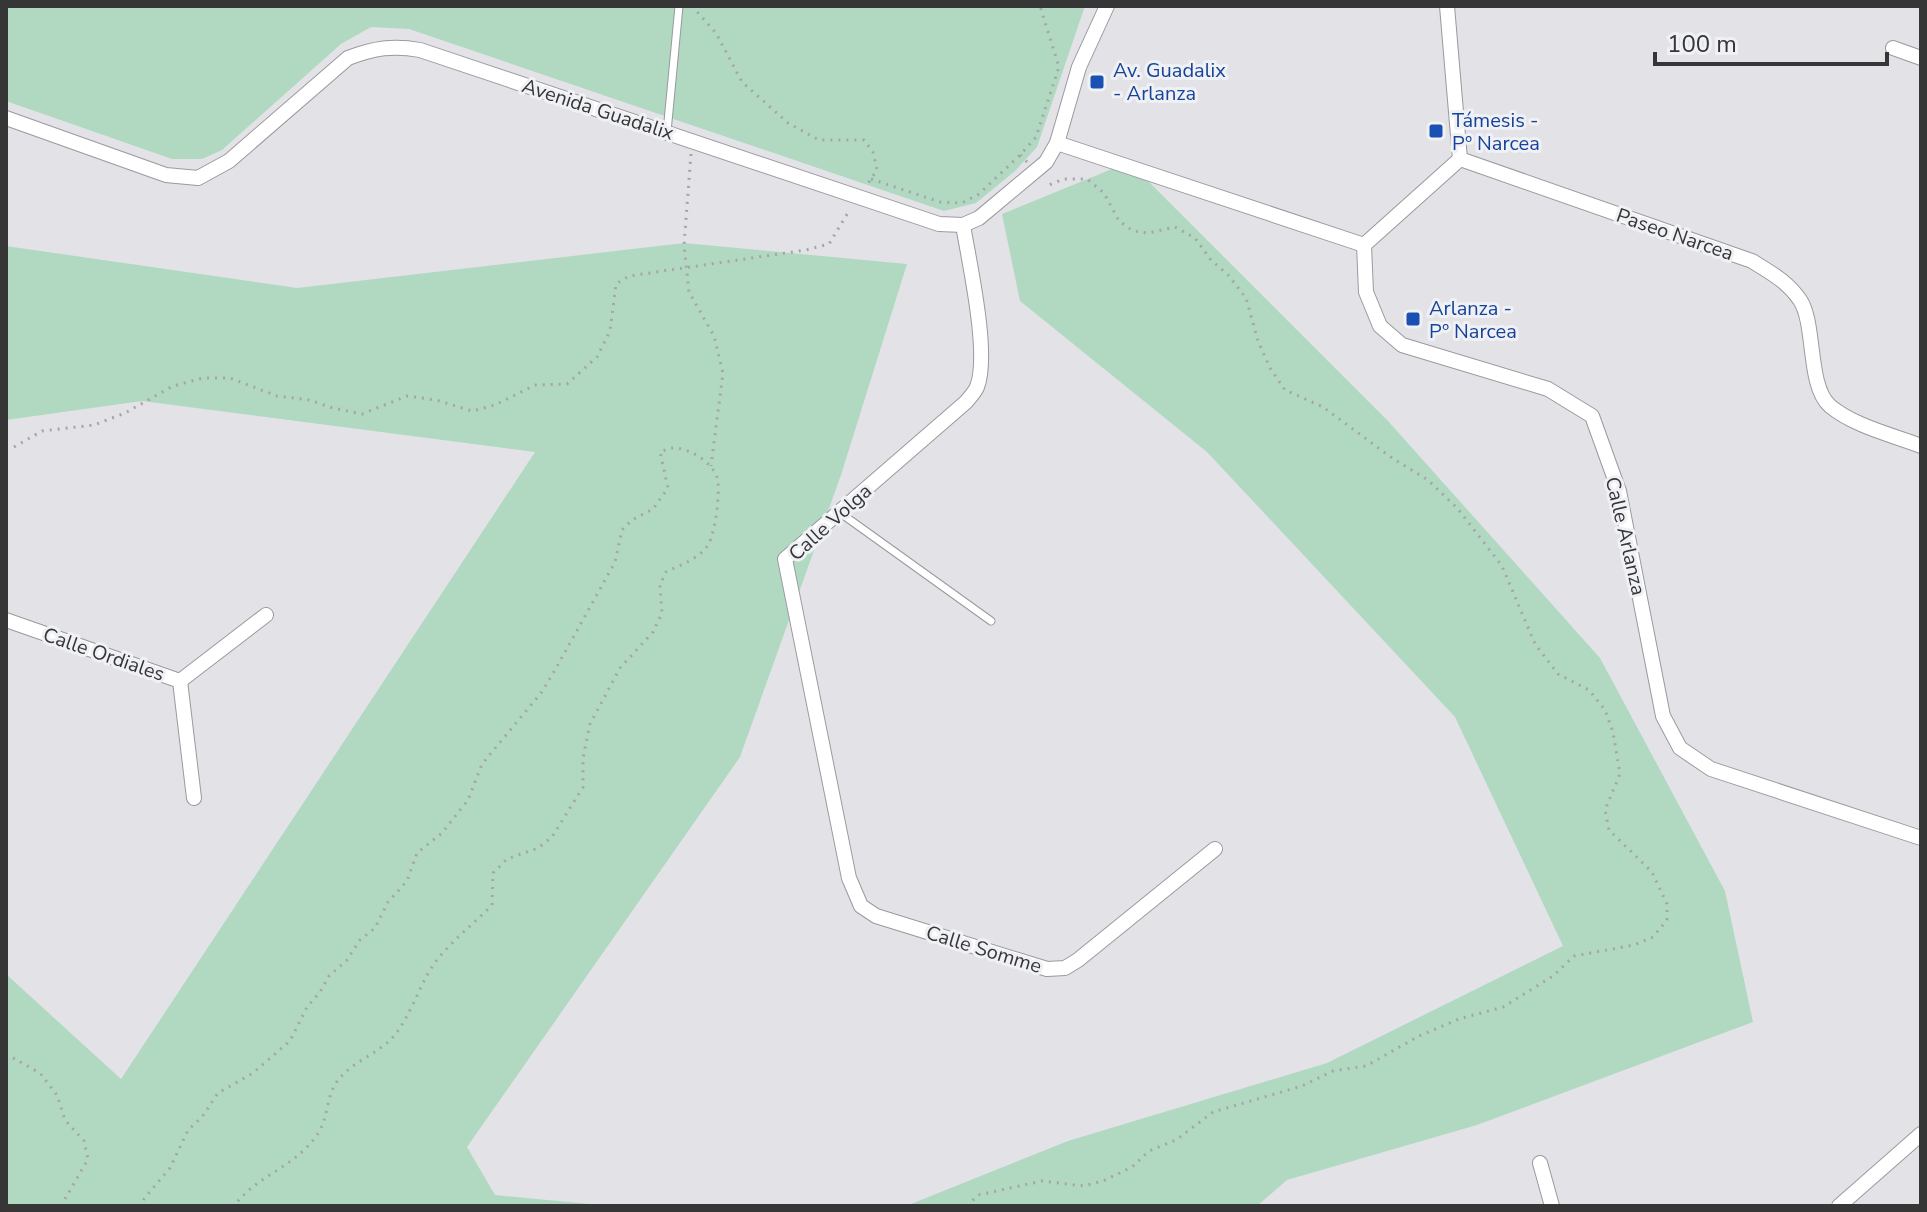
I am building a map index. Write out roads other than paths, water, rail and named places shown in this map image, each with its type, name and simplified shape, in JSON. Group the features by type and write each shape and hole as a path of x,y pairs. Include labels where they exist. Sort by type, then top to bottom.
{"street":[{"path":"963,225 979,218 1046,162 1057,143 1079,67 1107,6"},
{"path":"1057,143 1364,245 1460,159 1447,6"},
{"name":"Avenida Guadalix","path":"6,118 166,175 198,178 229,161 348,58 371,49 397,45 420,50 939,224 963,225"},
{"path":"1893,48 1921,58"},
{"name":"Paseo Narcea","path":"1460,159 1752,261 1786,282 1802,303 1817,382 1827,404 1846,417 1921,446"},
{"name":"Calle Volga","path":"861,906 849,878 785,559 966,402 977,388 981,371 979,339 963,225"},
{"name":"Calle Arlanza","path":"1364,245 1366,292 1380,326 1402,345 1548,389 1592,416 1619,491 1663,716 1680,748 1711,769 1921,838"},
{"path":"180,681 266,615"},
{"name":"Calle Ordiales","path":"6,620 180,681 194,798"},
{"name":"Calle Somme","path":"861,906 876,916 1047,969 1065,968 1215,849"},
{"path":"1839,1206 1921,1134"},
{"path":"1540,1163 1552,1206"}],"lane":[{"path":"667,132 679,6"},
{"path":"839,512 991,621"}],"place":[{"name":"Av. Guadalix - Arlanza","path":"1097,82"},
{"name":"Támesis - Pº Narcea","path":"1436,131"},
{"name":"Arlanza - Pº Narcea","path":"1413,319"}]}
